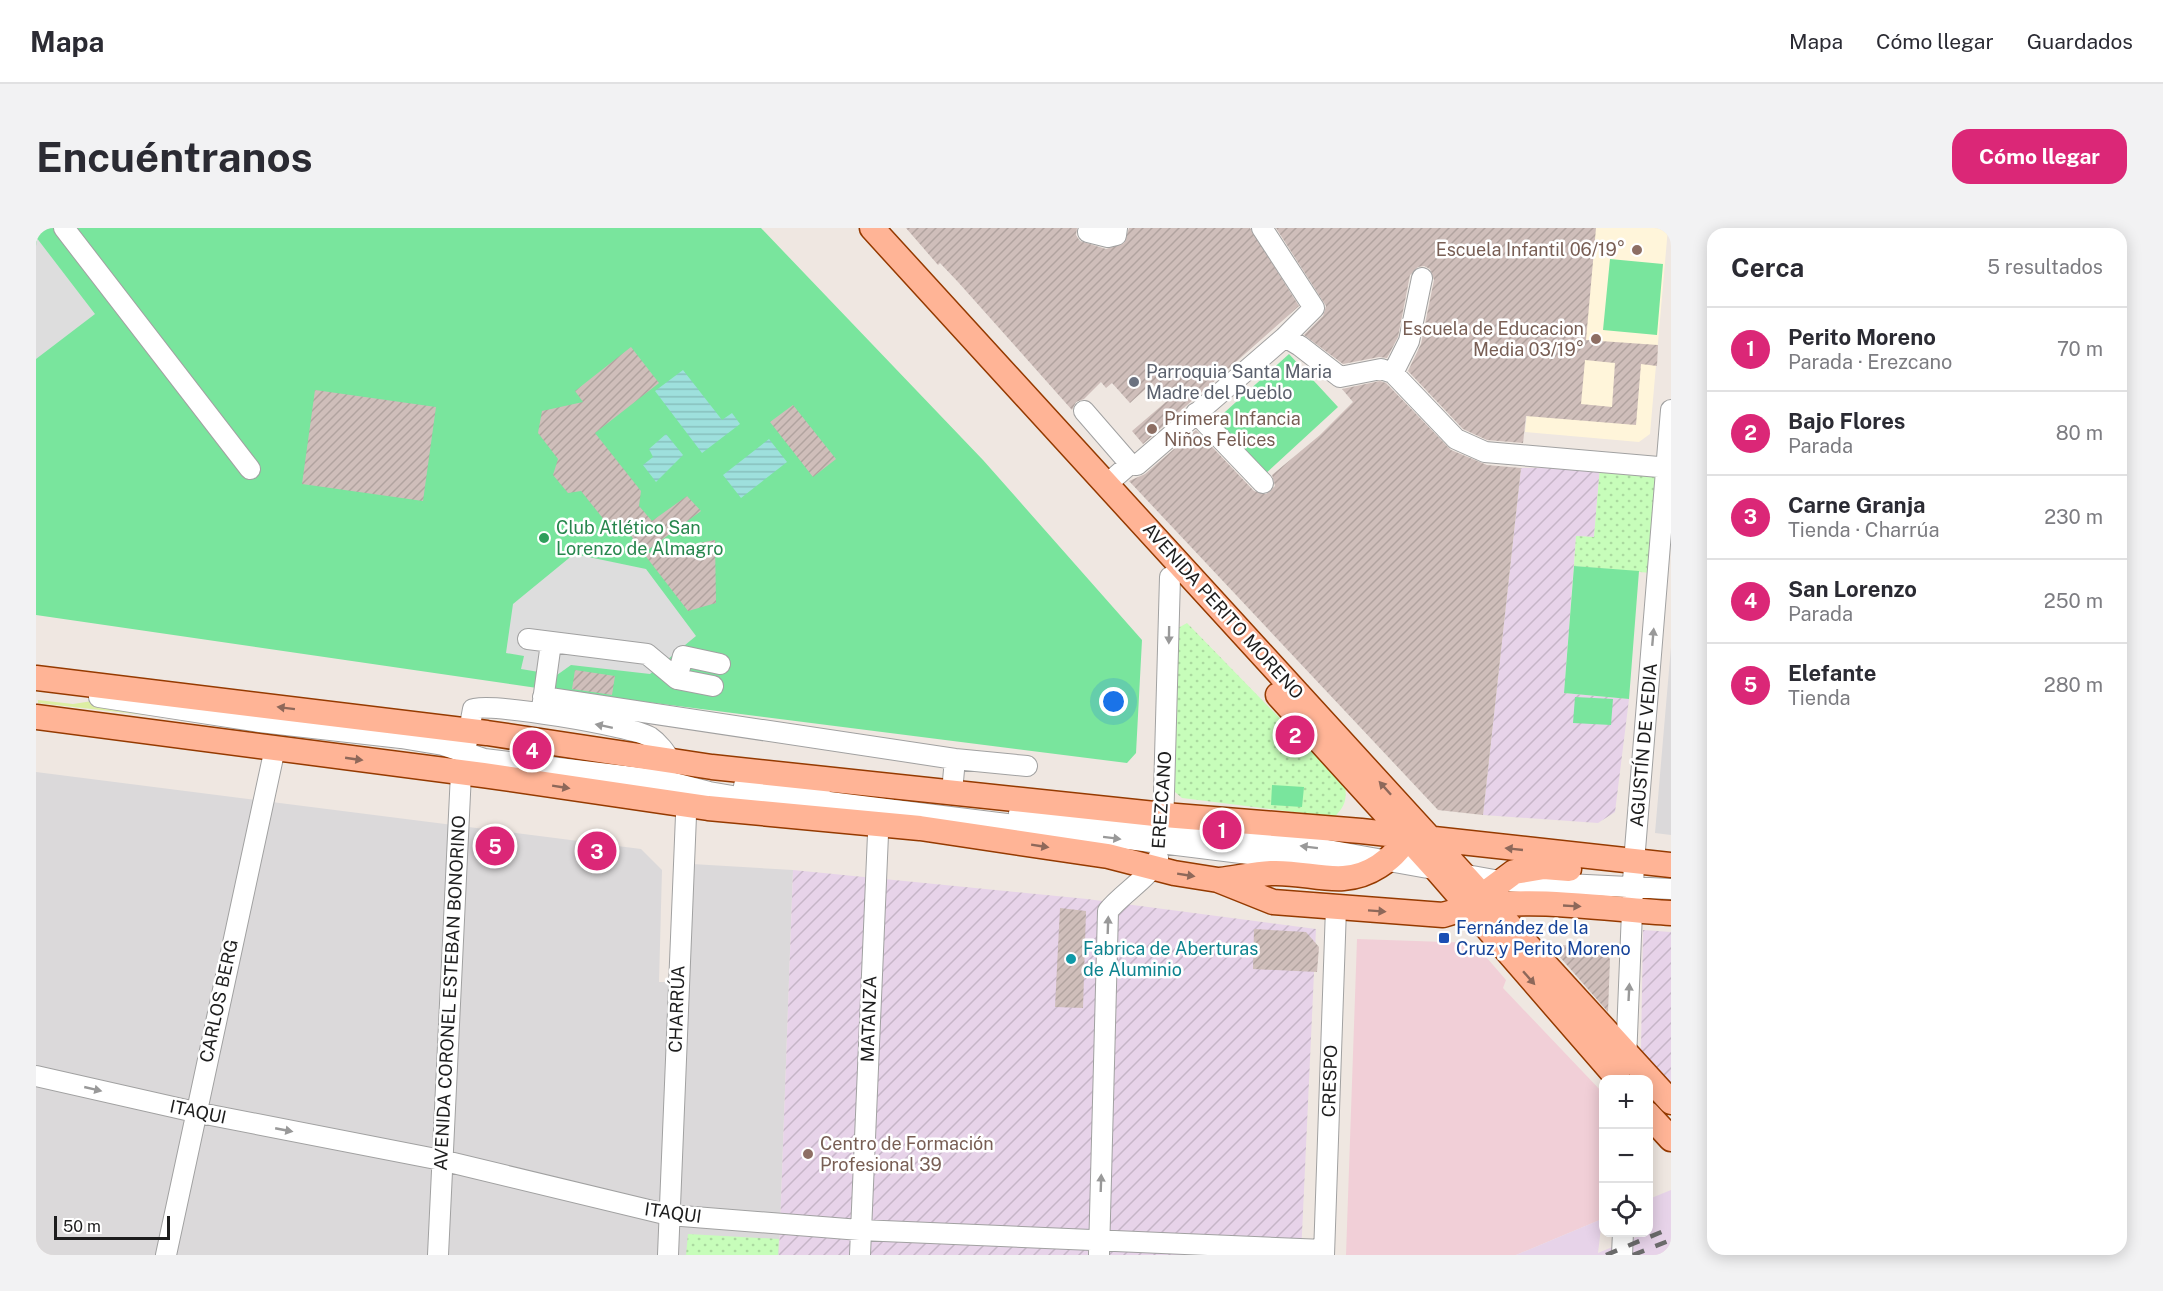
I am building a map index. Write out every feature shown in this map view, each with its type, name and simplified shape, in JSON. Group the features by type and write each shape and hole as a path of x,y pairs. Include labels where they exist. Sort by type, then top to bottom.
{"main road":[{"name":"AVENIDA PERITO MORENO","path":"854,228 1093,489 1170,577 1412,830"},
{"name":"AVENIDA PERITO MORENO","path":"872,228 1107,484 1412,830 1436,869 1485,897 1614,1075"},
{"path":"36,678 465,752 880,804 920,828 1108,856 1161,839"},
{"path":"36,717 275,748 465,752 880,804 952,792 1161,839 1412,830 1434,841 1671,865"},
{"path":"1218,880 1271,873 1347,880 1364,875 1388,860 1412,830"},
{"path":"1161,839 1174,873 1218,880 1273,902 1443,915 1485,897 1514,872 1544,867 1597,870 1629,862"},
{"name":"AVENIDA PERITO MORENO","path":"1434,841 1671,1102"},
{"path":"1485,897 1522,904 1633,899 1671,913"},
{"path":"1653,1119 1671,1139"}],"street":[{"path":"64,228 249,469"},
{"path":"1088,232 1108,237 1116,235 1117,228"},
{"path":"1084,411 1130,464 1137,465 1285,337 1314,308 1262,228"},
{"path":"1393,373 1409,341 1422,278"},
{"path":"1285,337 1340,377 1382,369 1393,373 1456,439 1485,452 1669,468"},
{"name":"AGUSTÍN DE VEDIA","path":"1626,1075 1625,1050 1633,899 1629,862 1669,468 1671,410"},
{"path":"1196,413 1263,483"},
{"path":"1107,484 1130,464"},
{"name":"EREZCANO","path":"1099,1248 1108,911 1161,839 1170,577"},
{"path":"528,639 647,654 676,679 713,687"},
{"path":"542,705 551,643"},
{"path":"676,679 682,656 720,664"},
{"path":"36,688 260,722 401,738 465,752"},
{"name":"AVENIDA CORONEL ESTEBAN BONORINO","path":"438,1255 441,1161 465,752 473,709 477,705 542,705"},
{"path":"542,705 652,713 956,759 1027,766"},
{"path":"542,705 648,735 684,779 773,803 804,803 856,815 880,804 1161,839 1179,834 1311,847 1465,875"},
{"path":"36,707 195,726 260,722"},
{"path":"648,735 652,713"},
{"name":"CARLOS BERG","path":"166,1255 275,748"},
{"path":"952,792 956,759"},
{"name":"CHARRÚA","path":"668,1255 684,779"},
{"name":"MATANZA","path":"860,1255 880,804"},
{"path":"1633,899 1666,887"},
{"name":"CRESPO","path":"1324,1253 1336,908"},
{"name":"ITAQUI","path":"36,1076 195,1112 441,1161 669,1215 1099,1248 1324,1253"},
{"path":"1622,1255 1623,1237"}],"shaded area":[{"name":"Escuela de Educacion Media 03/19°","path":"1547,228 1668,228 1650,434 1639,442 1525,432"},
{"path":"36,237 95,314 36,359"},
{"path":"1600,467 1594,537 1576,536 1564,693 1629,699 1615,812 1598,823 1483,815 1521,468"},
{"path":"574,554 646,569 696,636 650,674 571,665 557,675 521,669 524,656 506,653 513,604"},
{"path":"1671,647 1671,835 1655,833"},
{"path":"36,772 641,849 662,870 659,982 688,982 692,864 793,870 779,1255 36,1255"},
{"path":"793,870 1087,899 1316,929 1301,1255 779,1255"},
{"path":"1643,930 1671,932 1671,1083 1641,1050"},
{"path":"1357,939 1474,943 1506,980 1503,988 1599,1089 1599,1220 1516,1255 1346,1255"},
{"path":"1671,1190 1671,1255 1516,1255 1599,1220 1598,1253 1636,1237 1653,1237 1653,1197"}],"green space":[{"name":"Club Atlético San Lorenzo de Almagro","path":"36,228 761,228 983,460 1142,640 1136,753 1127,763 544,689 36,615"},
{"path":"1610,259 1663,264 1657,335 1603,330"},
{"path":"1289,354 1338,407 1264,475 1215,421"},
{"path":"1600,467 1661,473 1651,573 1574,566 1576,536 1594,537"},
{"path":"1574,566 1639,571 1629,699 1564,693"},
{"path":"1187,623 1345,785 1344,802 1341,810 1334,817 1182,798 1175,792 1177,633 1178,628"},
{"path":"1575,697 1613,699 1611,725 1573,723"},
{"path":"38,700 73,704 99,700 190,720 38,703"},
{"path":"1272,785 1304,787 1302,807 1271,805"},
{"path":"688,1234 779,1239 778,1255 686,1255"}],"water":[{"path":"683,370 722,420 732,413 740,424 702,453 655,391"},
{"path":"666,434 683,455 656,482 643,465 653,457 649,449"},
{"path":"769,439 787,462 741,498 723,475"}],"building":[{"path":"906,228 1077,228 1076,235 1080,241 1106,249 1124,243 1129,228 1250,228 1299,306 1143,444 1132,431 1167,401 1152,383 1130,403 1112,383 1106,388 1101,382 1084,399 1076,402 1072,410 958,282 940,263 938,265"},
{"path":"1276,228 1596,228 1586,340 1658,345 1657,366 1641,364 1636,425 1526,416 1523,443 1487,440 1463,429 1408,371 1421,344 1434,280 1430,269 1424,266 1418,267 1410,275 1398,337 1387,358 1379,357 1343,364 1304,335 1323,316 1326,306","holes":["1585,360 1615,363 1612,407 1581,404"]},
{"path":"631,347 659,383 595,433 641,491 639,506 652,521 687,496 701,511 644,553 619,520 605,521 581,491 568,493 553,475 558,459 538,433 542,411 583,402 575,391"},
{"path":"1380,381 1386,383 1451,450 1487,465 1521,468 1483,815 1438,810 1129,481 1145,474 1196,430 1254,491 1266,494 1275,486 1272,475 1320,435 1353,402 1342,389"},
{"path":"315,390 436,407 423,501 302,484"},
{"path":"793,405 836,459 813,477 770,422"},
{"path":"715,540 716,603 688,611 644,554"},
{"path":"575,670 615,676 612,695 572,689"},
{"name":"Fabrica de Aberturas de Aluminio","path":"1060,908 1086,911 1083,1008 1055,1007"},
{"path":"1254,929 1306,932 1319,947 1317,972 1253,969"},
{"path":"1560,945 1600,947 1610,959 1608,1012 1559,956"}],"railway":[{"path":"1606,1255 1671,1228"},
{"path":"1633,1255 1671,1240"}],"place":[{"name":"Escuela Infantil 06/19°","path":"1637,250"},
{"name":"Escuela de Educacion Media 03/19°","path":"1596,339"},
{"name":"Parroquia Santa Maria Madre del Pueblo","path":"1134,382"},
{"name":"Primera Infancia Niños Felices","path":"1152,429"},
{"name":"Club Atlético San Lorenzo de Almagro","path":"544,538"},
{"name":"Bajo Flores","path":"1295,735"},
{"name":"San Lorenzo","path":"532,750"},
{"name":"Perito Moreno","path":"1222,830"},
{"name":"Elefante","path":"495,846"},
{"name":"Carne Granja","path":"597,851"},
{"name":"Fernández de la Cruz y Perito Moreno","path":"1444,938"},
{"name":"Fabrica de Aberturas de Aluminio","path":"1071,959"},
{"name":"Centro de Formación Profesional 39","path":"808,1154"}]}
